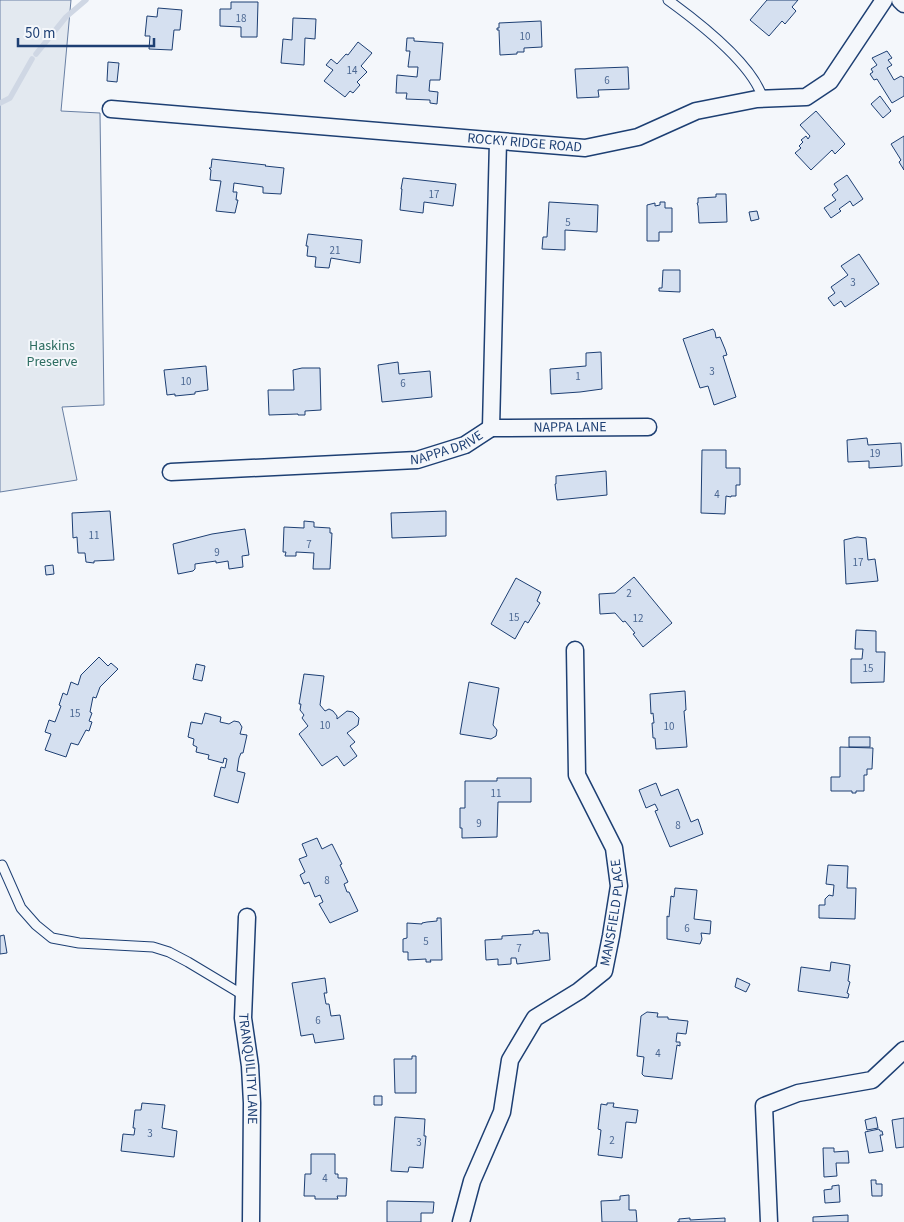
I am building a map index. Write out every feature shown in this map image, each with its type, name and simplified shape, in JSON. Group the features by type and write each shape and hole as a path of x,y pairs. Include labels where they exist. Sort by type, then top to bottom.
{"street":[{"name":"ROCKY RIDGE ROAD","path":"111,109 584,148 638,137 696,112 763,99 806,97 830,80 884,0"},
{"path":"900,0 904,4"},
{"name":"NAPPA DRIVE","path":"171,472 417,460 464,445 492,428 498,142"},
{"name":"NAPPA LANE","path":"492,428 648,427"},
{"name":"MANSFIELD PLACE","path":"462,1222 472,1181 502,1112 510,1060 535,1018 579,991 604,970 619,886 614,848 577,775 575,650"},
{"name":"TRANQUILITY LANE","path":"247,917 243,1018 250,1066 252,1103 251,1222"},
{"path":"769,1222 764,1106 798,1093 872,1080 904,1050"}],"lane":[{"path":"668,0 711,35 745,68 761,91 763,99"},
{"path":"2,866 21,908 36,925 52,938 80,943 153,947 170,952 243,995"}],"green space":[{"name":"Haskins Preserve","path":"0,0 71,0 61,111 100,113 104,405 62,407 77,480 0,492"}],"building":[{"path":"767,0 798,0 792,7 796,11 785,24 782,21 769,36 750,20"},
{"path":"231,2 258,2 257,37 241,37 241,27 220,26 220,9 231,9"},
{"path":"158,8 182,10 180,30 174,30 172,50 149,49 150,36 145,36 147,16 157,17"},
{"path":"293,18 316,19 315,39 305,38 304,65 281,63 283,39 292,40"},
{"path":"541,21 542,47 524,48 524,52 500,55 499,30 497,30 499,23"},
{"path":"407,38 414,38 414,41 443,43 440,80 430,80 429,91 438,92 437,104 430,103 430,100 406,99 407,93 396,93 397,75 417,77 418,67 408,67 410,51 406,51"},
{"path":"358,42 372,53 361,66 367,72 357,82 360,85 353,93 350,91 345,97 324,81 333,70 326,65 331,59 337,64 346,54 348,55"},
{"path":"887,51 892,58 888,60 892,65 887,68 894,80 901,76 904,78 904,96 892,103 877,79 874,80 870,74 873,72 871,69 877,65 872,58"},
{"path":"108,62 119,63 117,82 107,81"},
{"path":"628,67 629,89 598,90 599,97 577,98 575,69"},
{"path":"880,96 891,111 883,118 871,104"},
{"path":"816,111 845,144 835,154 832,150 811,170 795,153 801,148 799,146 803,142 801,140 806,136 808,139 810,136 800,125"},
{"path":"904,136 904,170 899,162 901,160 891,144"},
{"path":"212,159 284,168 281,194 263,193 263,187 234,183 233,192 237,192 236,200 238,200 235,213 216,211 221,181 210,180 211,170 209,168 211,168"},
{"path":"847,175 863,199 853,206 850,201 831,218 824,208 836,200 832,195 838,190 834,184"},
{"path":"403,178 456,184 453,206 424,202 423,213 400,210"},
{"path":"716,194 726,194 727,222 699,223 698,198 716,197"},
{"path":"549,202 598,205 597,232 565,230 565,250 542,249 543,237 547,237"},
{"path":"660,202 665,202 665,208 672,208 672,232 659,232 659,241 647,241 647,205 655,203 655,206 660,205"},
{"path":"757,211 759,219 751,221 749,212"},
{"path":"308,234 362,240 360,263 331,258 329,268 315,267 316,257 307,256"},
{"path":"859,254 879,284 845,307 841,301 834,306 828,298 835,293 831,287 848,275 841,266"},
{"path":"663,270 680,270 680,292 659,291 659,288 662,288"},
{"path":"713,329 716,338 720,337 725,349 727,355 723,356 736,397 714,405 708,386 700,388 683,339"},
{"path":"601,352 602,389 551,394 550,369 586,366 586,353"},
{"path":"398,362 399,374 430,371 432,397 382,402 378,365"},
{"path":"206,366 208,390 195,392 195,394 167,395 164,370"},
{"path":"320,368 321,410 305,411 305,415 269,415 268,390 294,390 293,370"},
{"path":"867,438 868,445 901,443 902,466 869,468 869,461 848,462 847,440"},
{"path":"702,450 726,450 726,468 740,468 740,485 736,485 736,496 726,496 725,514 701,513"},
{"path":"606,471 607,495 557,500 556,476"},
{"path":"110,511 114,560 94,561 94,563 86,562 85,553 78,553 77,537 73,538 72,513"},
{"path":"446,511 446,536 392,538 391,513"},
{"path":"304,521 314,522 314,527 330,528 330,533 332,533 330,569 313,569 314,553 296,552 296,556 285,556 286,552 283,552 284,527 304,528"},
{"path":"245,529 249,555 242,556 243,567 229,569 228,561 216,563 216,561 195,564 193,571 178,574 173,544 212,534"},
{"path":"857,537 866,538 868,560 875,559 878,581 846,584 844,540"},
{"path":"53,565 54,574 46,575 45,566"},
{"path":"634,577 672,623 643,647 633,634 635,633 615,613 600,614 599,594 615,593"},
{"path":"516,578 541,592 537,601 540,603 528,623 525,621 515,639 491,624"},
{"path":"856,630 876,631 876,652 885,652 884,682 851,683 851,659 862,659 863,649 855,649"},
{"path":"99,657 108,666 111,663 118,669 100,687 96,698 93,697 90,712 92,713 89,721 92,722 89,731 86,730 78,745 71,743 66,757 45,750 51,734 45,732 49,720 55,722 61,706 59,705 63,693 67,695 71,682 78,685 81,675"},
{"path":"196,664 205,666 202,681 193,679"},
{"path":"304,674 324,676 320,705 325,711 329,709 333,711 337,719 347,711 353,712 359,718 358,725 347,733 355,742 350,746 357,756 344,766 337,756 322,766 299,734 308,726 302,718 304,715 300,710 301,704 299,704"},
{"path":"469,682 499,688 493,725 497,730 496,736 491,739 460,734"},
{"path":"685,691 686,710 684,711 687,747 656,749 655,738 653,738 652,723 654,723 653,713 651,714 650,694"},
{"path":"205,713 221,717 220,722 229,724 234,721 239,722 242,727 240,734 247,735 243,753 241,753 239,758 237,771 245,773 238,803 214,796 221,767 225,768 227,759 224,758 223,763 208,759 209,755 196,752 197,747 193,745 194,739 188,737 191,722 202,724"},
{"path":"849,737 870,737 870,747 849,747"},
{"path":"840,747 873,748 872,769 867,769 867,775 864,775 864,791 852,793 852,791 831,791 831,777 840,777"},
{"path":"497,778 531,778 531,802 498,802 497,837 462,838 460,808 465,808 465,781 497,781"},
{"path":"656,783 661,796 678,789 691,822 698,819 703,834 670,847 655,811 658,810 655,804 646,808 639,790"},
{"path":"317,838 322,849 332,844 348,882 344,884 347,892 349,892 358,911 330,923 319,904 323,902 320,895 315,897 309,882 304,884 300,875 305,872 299,859 307,856 302,844"},
{"path":"828,865 848,866 847,888 856,888 855,919 819,918 819,905 825,905 825,899 829,895 833,896 834,885 826,884"},
{"path":"675,888 697,890 694,919 711,921 710,934 701,933 702,939 700,944 667,939 667,916 669,917 671,896 674,897"},
{"path":"437,918 441,918 442,960 426,962 426,959 408,960 408,952 403,952 403,939 407,938 407,923 422,924 437,921"},
{"path":"539,930 540,933 548,933 550,960 517,964 516,958 511,958 511,964 498,965 498,959 486,960 485,940 502,939 502,936 533,934 533,931"},
{"path":"4,935 7,953 0,954 0,936"},
{"path":"831,962 850,965 848,998 798,991 801,967 830,971"},
{"path":"325,978 327,993 324,993 326,1004 329,1004 331,1016 340,1015 344,1039 315,1043 313,1034 301,1036 292,983"},
{"path":"737,978 750,984 746,992 735,987"},
{"path":"647,1012 658,1013 657,1017 688,1021 686,1034 677,1033 676,1042 680,1042 680,1046 677,1045 672,1079 644,1076 642,1074 644,1057 637,1056 641,1016"},
{"path":"412,1056 416,1056 416,1093 395,1093 394,1059 412,1059"},
{"path":"374,1096 382,1096 382,1105 374,1105"},
{"path":"142,1103 165,1105 162,1128 177,1131 174,1157 121,1151 123,1134 134,1135 135,1110 141,1110"},
{"path":"607,1103 614,1103 613,1107 638,1110 636,1123 626,1122 622,1158 598,1155 601,1130 598,1129 601,1104 607,1105"},
{"path":"395,1117 425,1119 424,1136 426,1136 423,1168 409,1167 408,1172 391,1171"},
{"path":"876,1117 878,1128 867,1130 865,1120"},
{"path":"904,1118 904,1147 896,1148 892,1120"},
{"path":"879,1129 883,1135 880,1135 883,1151 869,1153 865,1132"},
{"path":"823,1148 834,1148 834,1152 848,1151 849,1163 836,1163 837,1176 824,1177"},
{"path":"311,1154 335,1154 335,1174 338,1174 338,1178 347,1178 346,1196 337,1196 338,1199 315,1199 315,1196 304,1196 305,1174 311,1174"},
{"path":"871,1180 876,1180 876,1184 882,1184 882,1196 872,1196"},
{"path":"839,1185 840,1202 825,1203 824,1190 832,1189 832,1186"},
{"path":"629,1195 629,1210 636,1210 637,1222 602,1222 601,1201 620,1200 620,1196"},
{"path":"387,1201 434,1202 433,1213 421,1213 421,1222 387,1222"},
{"path":"848,1215 848,1222 813,1222 813,1217"},
{"path":"690,1218 690,1220 725,1218 725,1222 679,1222 679,1219"}],"waterway":[{"path":"36,54 66,17 86,0"},
{"path":"0,103 10,98 32,59"}]}
